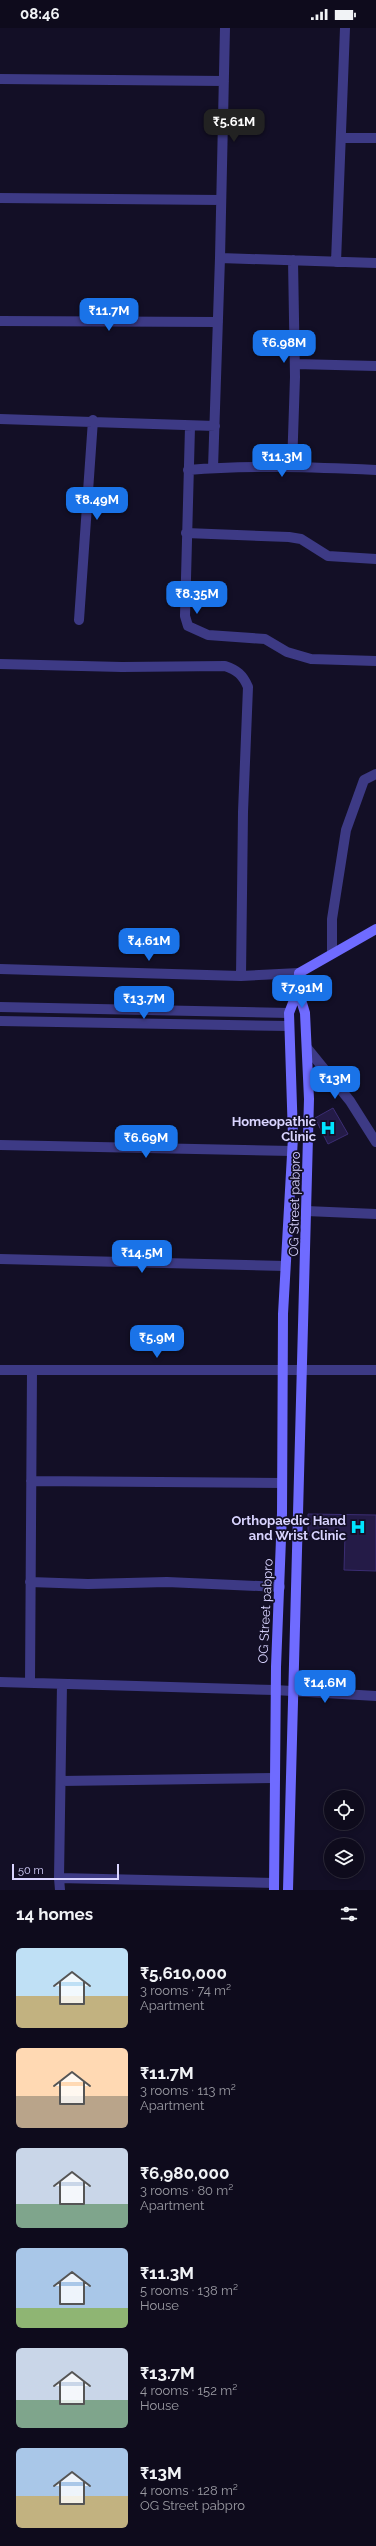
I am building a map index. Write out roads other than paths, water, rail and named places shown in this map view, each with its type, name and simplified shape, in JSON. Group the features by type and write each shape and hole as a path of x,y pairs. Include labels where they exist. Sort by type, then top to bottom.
{"street":[{"path":"213,468 220,258 225,28"},
{"path":"336,262 345,28"},
{"path":"0,79 224,81"},
{"path":"341,138 376,138"},
{"path":"0,198 221,200"},
{"path":"220,258 376,263"},
{"path":"292,467 295,364 293,260"},
{"path":"0,321 218,322"},
{"path":"295,364 376,366"},
{"path":"0,419 93,420 133,425 190,427 215,426"},
{"path":"79,620 93,420"},
{"path":"190,427 186,532 186,616 188,626 208,635 265,639 287,652 311,659 376,661"},
{"path":"188,470 213,468 292,467 376,470"},
{"path":"186,532 289,537 301,539 328,556 376,559"},
{"path":"0,664 122,667 225,666 235,669 244,678 248,687 241,976"},
{"path":"332,953 332,918 346,830 364,780 376,774"},
{"path":"0,969 241,976 299,972 376,929"},
{"path":"298,990 299,972"},
{"name":"OG Street pabpro","path":"274,1886 274,1778 280,1587 285,1266 292,1151 289,1013 298,990"},
{"name":"OG Street pabpro","path":"288,1890 289,1810 295,1691 306,1211 307,1048 305,1013 298,990"},
{"path":"0,1007 305,1013"},
{"path":"0,1020 306,1026"},
{"path":"307,1048 350,1101 376,1142"},
{"path":"0,1146 292,1151"},
{"path":"306,1211 376,1214"},
{"path":"0,1259 285,1266"},
{"path":"0,1370 376,1370"},
{"path":"30,1683 32,1370"},
{"path":"31,1481 282,1483"},
{"path":"30,1582 88,1584 167,1582 280,1587"},
{"path":"0,1682 276,1690 376,1696"},
{"path":"60,1890 62,1684"},
{"path":"61,1781 274,1778"},
{"path":"59,1878 274,1886"}],"place":[{"name":"Homeopathic Clinic","path":"328,1128"},
{"name":"Orthopaedic Hand and Wrist Clinic","path":"358,1527"}]}
